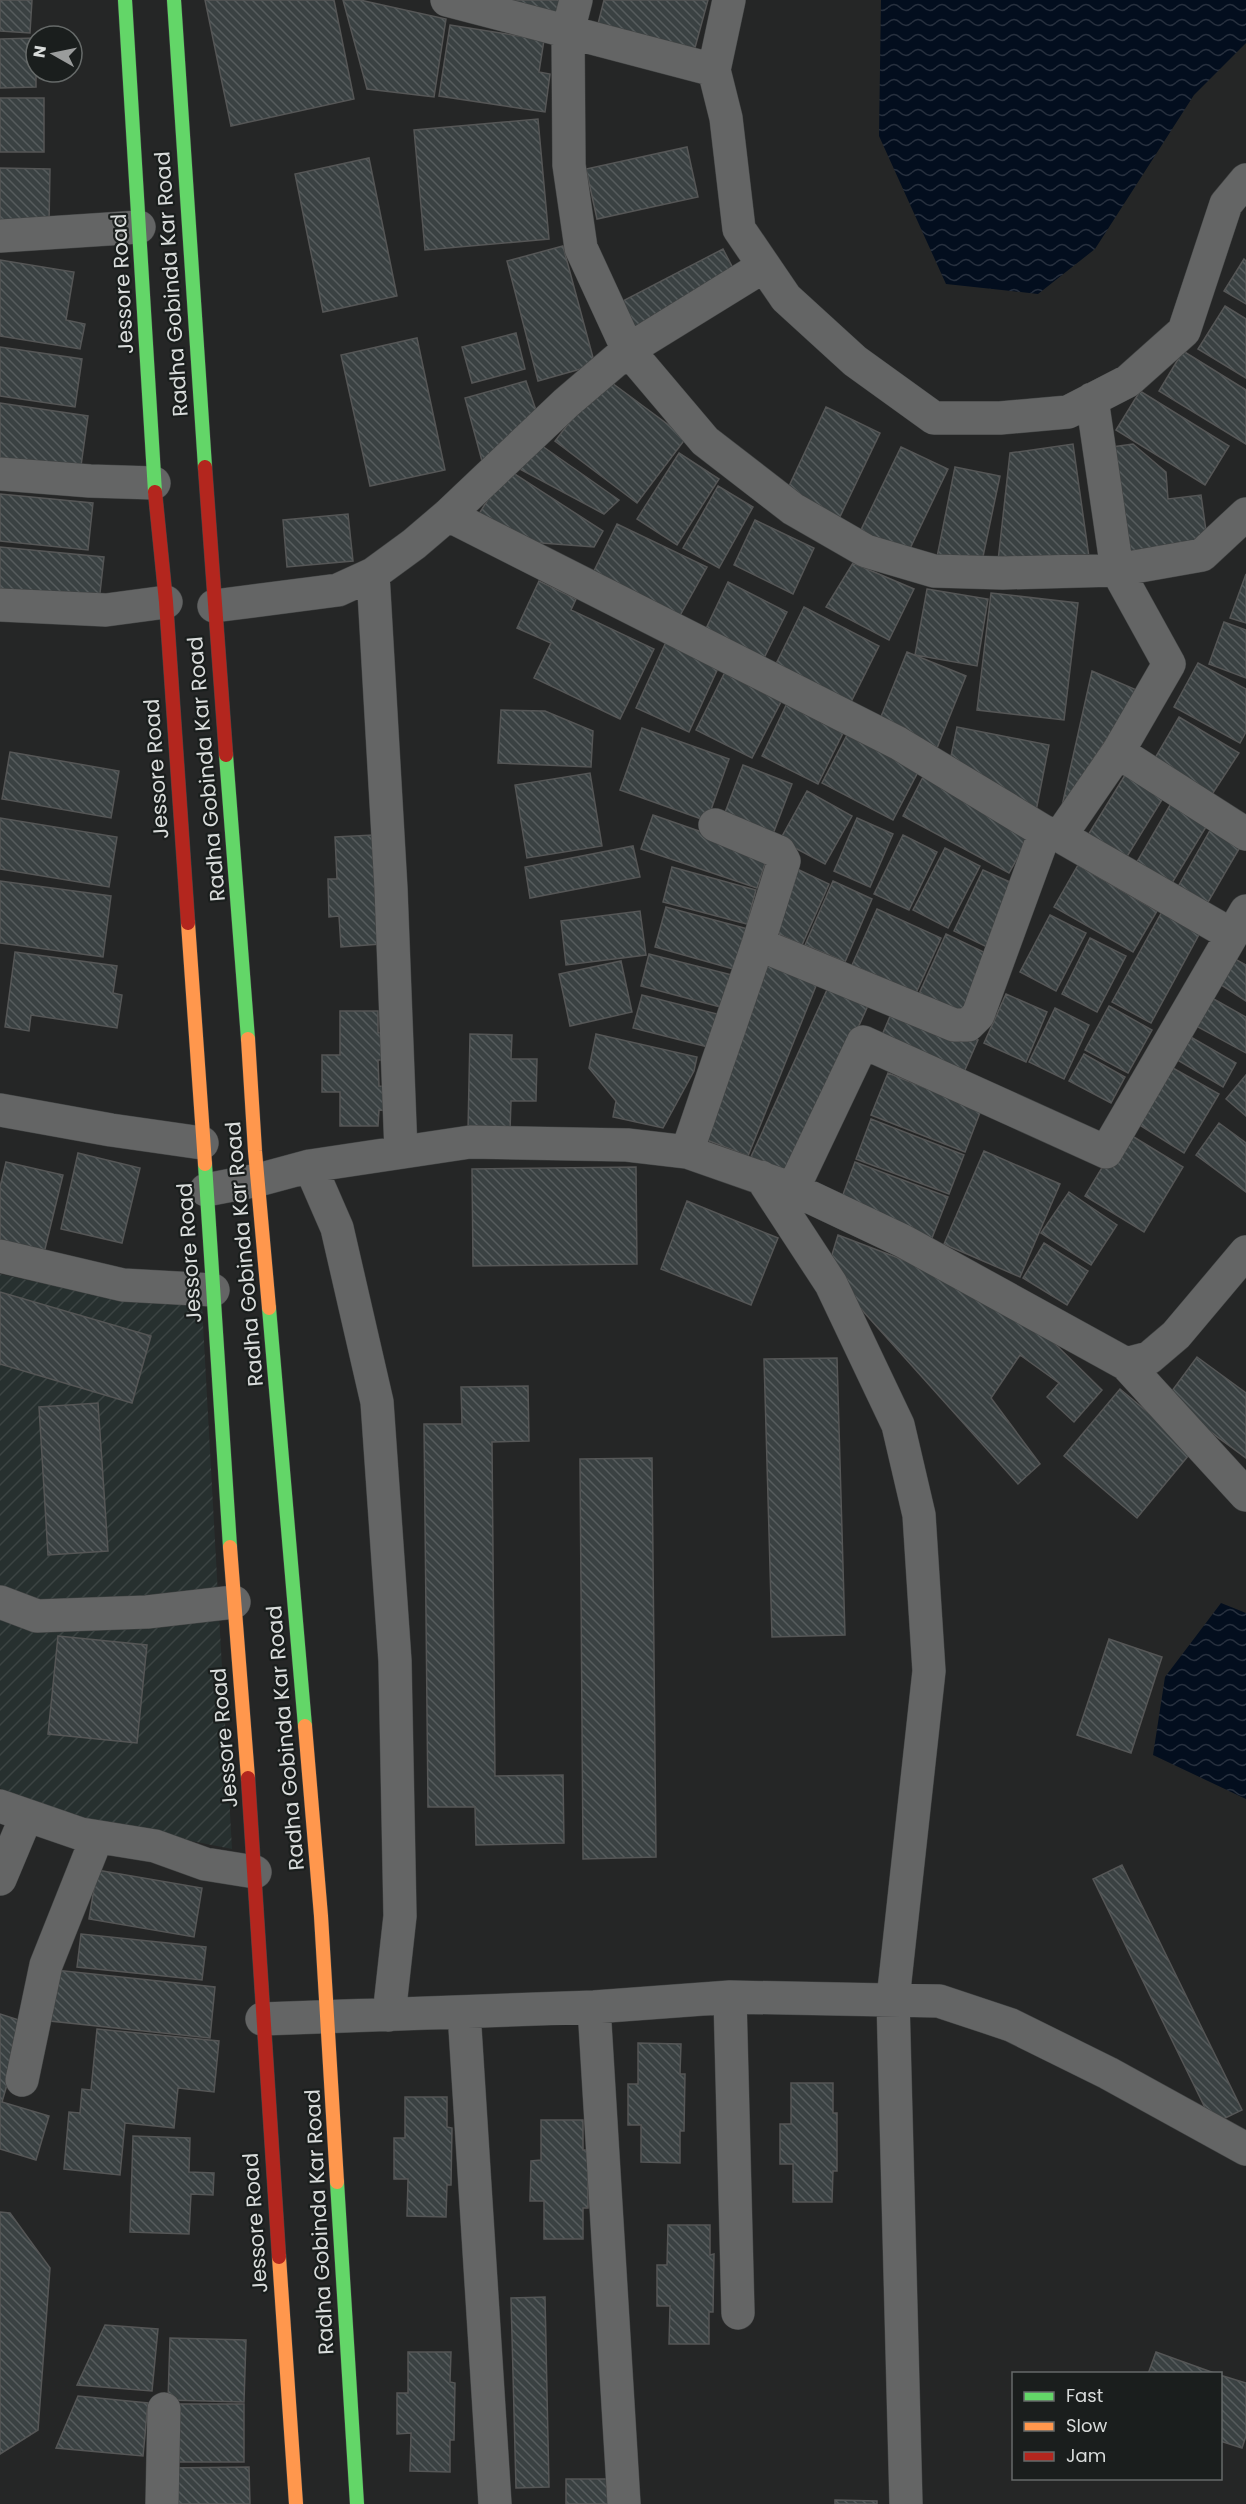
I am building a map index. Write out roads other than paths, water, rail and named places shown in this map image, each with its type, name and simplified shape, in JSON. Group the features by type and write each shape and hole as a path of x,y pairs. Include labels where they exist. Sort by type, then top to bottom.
{"main road":[{"name":"Jessore Road","path":"125,0 154,483 166,602 234,1602 255,1872 262,2019 296,2504"},
{"name":"Radha Gobinda Kar Road","path":"174,0 214,606 258,1180 311,1794 357,2504"}],"street":[{"path":"447,0 714,70"},
{"path":"576,0 568,31 569,165 581,249 628,350 705,441 793,509 866,551 934,571 1003,573 1117,570 1202,555 1246,514"},
{"path":"729,0 714,70 726,118 739,229 786,298 855,361 934,418 1000,418 1068,412 1128,381 1184,331 1226,204 1246,180"},
{"path":"0,236 140,227"},
{"path":"214,606 338,590 373,574 447,515 628,350 764,266"},
{"path":"758,944 954,1025 968,1024 978,1015 1052,834 1118,752 1169,664 1117,570 1092,399"},
{"path":"0,474 154,483"},
{"path":"447,515 898,744 1052,834 1239,923 1106,1152 863,1042 793,1189"},
{"path":"373,574 391,889 400,1152"},
{"path":"0,605 106,610 166,602"},
{"path":"1118,752 1246,834"},
{"path":"687,1152 784,861 779,852 715,825"},
{"path":"0,1110 111,1130 202,1143"},
{"path":"206,1190 258,1180 310,1166 470,1142 627,1145 687,1152 793,1189 903,1241 1126,1364 1246,1496"},
{"path":"310,1166 337,1228 377,1402 395,1661 398,1800 400,1916 389,2015"},
{"path":"761,1177 831,1284 898,1425 920,1515 928,1671 893,1999 906,2504"},
{"path":"1126,1364 1149,1358 1176,1335 1246,1252"},
{"path":"0,1256 123,1286 213,1290"},
{"path":"0,1602 37,1616 147,1612 234,1602"},
{"path":"0,1879 13,1812 81,1834 155,1846 205,1864 255,1872"},
{"path":"22,2080 46,1965 97,1837"},
{"path":"730,1997 738,2313"},
{"path":"262,2019 594,2007 730,1997 939,2001 1011,2025 1108,2073 1246,2149"},
{"path":"594,2007 624,2504"},
{"path":"464,2012 495,2504"},
{"path":"162,2504 164,2409"}],"water":[{"path":"881,0 1246,0 1246,43 1194,95 1095,249 1038,294 946,284 879,136"},
{"path":"1221,1603 1246,1613 1246,1799 1153,1755 1165,1677"}]}
